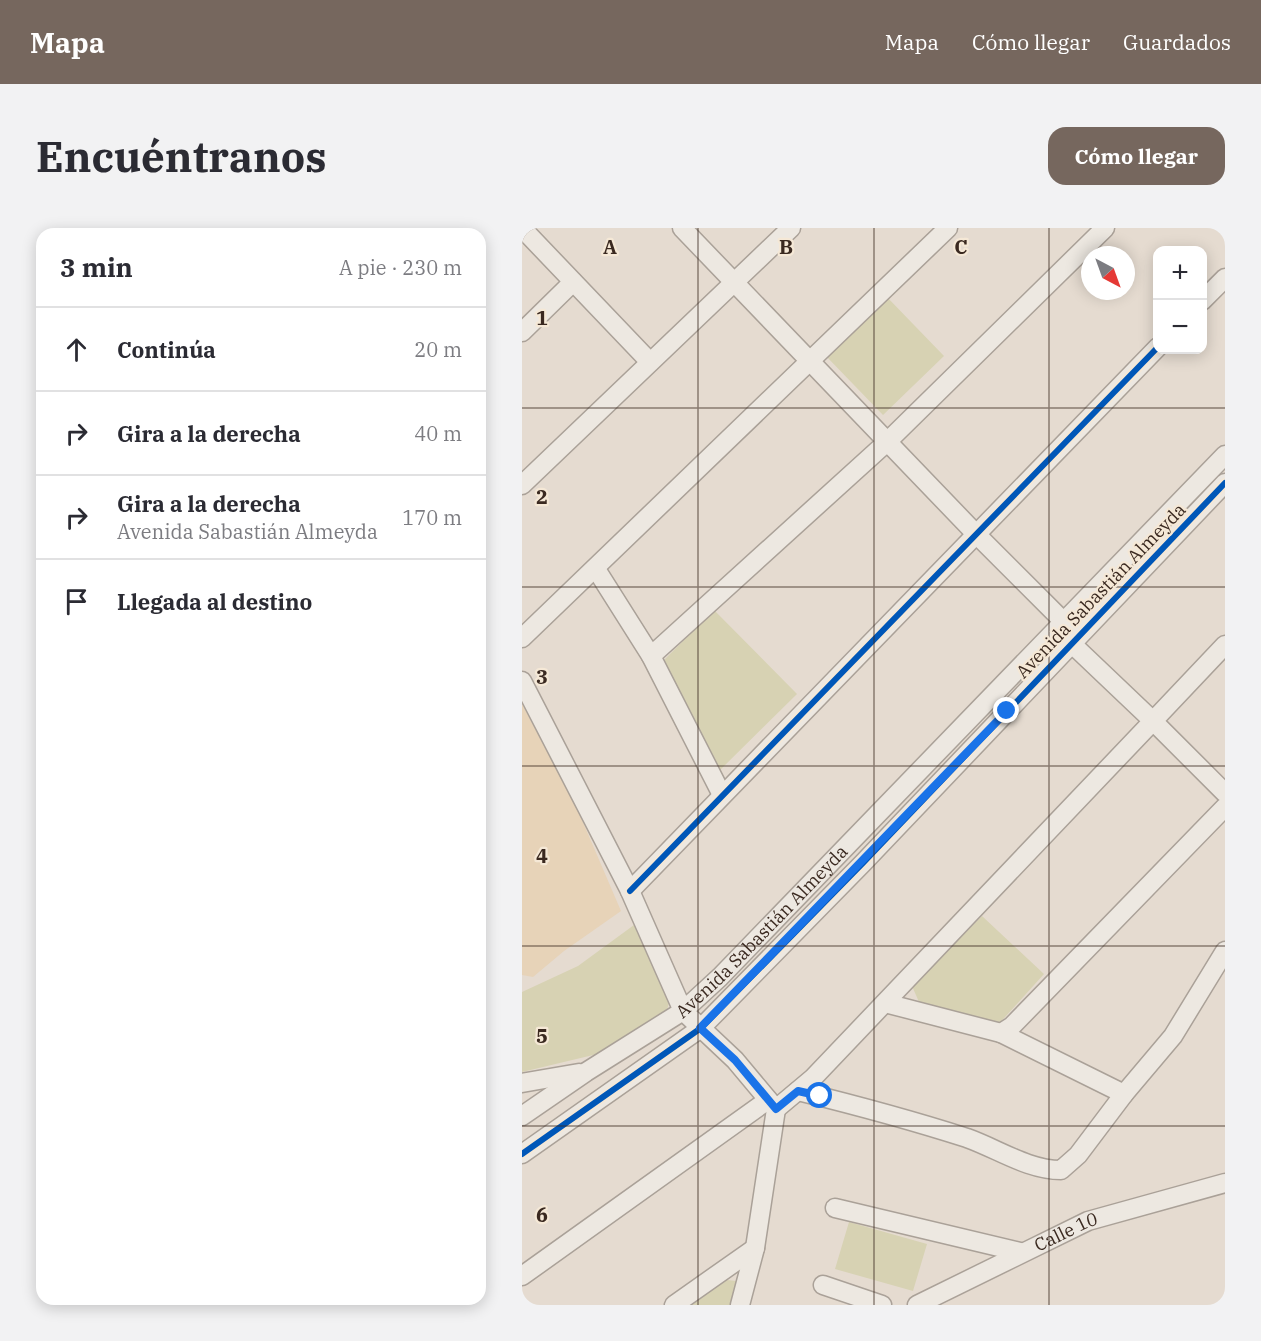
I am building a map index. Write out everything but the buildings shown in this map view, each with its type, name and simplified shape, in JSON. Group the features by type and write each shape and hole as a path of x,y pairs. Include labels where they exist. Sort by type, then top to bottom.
{"street":[{"path":"522,228 650,362"},
{"path":"682,228 976,534 1064,622 1075,640 1225,793"},
{"path":"522,485 791,228"},
{"path":"522,638 812,362 948,228"},
{"path":"651,656 888,441 1106,228"},
{"path":"1204,300 1225,278"},
{"path":"522,332 573,282"},
{"path":"630,891 1153,352"},
{"name":"Avenida Sabastián Almeyda","path":"522,1116 586,1071 683,1011 848,847 1225,455"},
{"name":"Avenida Sabastián Almeyda","path":"522,1154 700,1028 1225,483"},
{"path":"596,569 651,656 722,795"},
{"path":"522,1276 772,1104 798,1091 885,1003 1225,645"},
{"path":"522,681 630,891 683,1011 735,1060 772,1104 755,1248 741,1305"},
{"path":"1001,1032 1027,1013 1225,807"},
{"path":"798,1091 905,1118 986,1145 1043,1170 1061,1170 1078,1155 1124,1094 1173,1036 1225,951"},
{"path":"885,1003 1001,1032 1124,1094"},
{"path":"522,1083 586,1071"},
{"name":"Calle 10","path":"917,1305 1020,1252 1088,1221 1225,1183"},
{"path":"835,1208 1020,1252"},
{"path":"674,1305 755,1248"},
{"path":"823,1285 882,1305"}],"shaded area":[{"path":"885,295 944,356 883,415 824,354"},
{"path":"714,610 797,694 718,772 663,661"},
{"path":"982,916 1044,974 996,1027 919,1002 912,986"},
{"path":"634,925 669,1003 667,1010 610,1051 522,1072 522,992 578,966"},
{"path":"849,1222 927,1244 913,1291 835,1269"},
{"path":"718,1279 736,1281 740,1293 737,1305 683,1305"}],"sand":[{"path":"522,704 576,806 621,911 564,951 533,977 522,975"}],"cycle path":[{"path":"630,891 1153,352"},
{"path":"522,1154 701,1028 863,863 1225,483"}],"route":[{"path":"820,1096 798,1091 776,1109 735,1060 700,1028 863,863 1007,711"}]}
